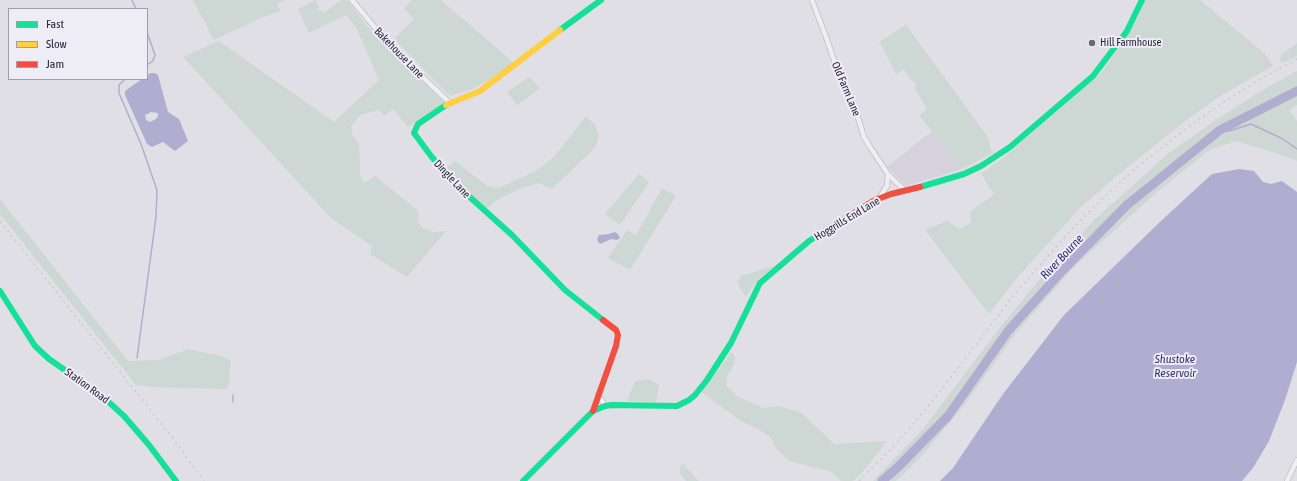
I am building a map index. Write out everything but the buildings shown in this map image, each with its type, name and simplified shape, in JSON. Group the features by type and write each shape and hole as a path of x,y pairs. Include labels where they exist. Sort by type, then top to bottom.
{"street":[{"name":"Bakehouse Lane","path":"352,0 386,40 450,103"},
{"name":"Dingle Lane","path":"593,410 616,346 618,335 616,330 565,290 512,235 453,182 414,133 418,124 450,103 489,85 521,59 601,0"},
{"name":"Old Farm Lane","path":"812,0 836,68 854,105 864,136 888,174 905,190"},
{"name":"Hoggrills End Lane","path":"593,410 605,406 626,405 677,406 690,400 707,380 732,343 752,294 760,283 776,268 809,241 879,199 969,172 994,159 1093,76 1127,31 1142,0"},
{"path":"879,199 887,186 888,174"},
{"name":"Station Road","path":"0,291 35,346 49,358 92,388 116,408 142,435 176,481"},
{"path":"598,394 605,406"},
{"path":"523,481 593,410"},
{"path":"1287,481 1297,460"}],"shaded area":[{"path":"193,0 285,0 277,4 280,11 261,18 214,40"},
{"path":"315,0 319,7 317,9 323,13 341,0 347,0 367,26 445,103 408,127 393,109 384,116 379,110 360,115 351,127 352,134 359,143 360,175 364,183 375,176 417,210 419,214 417,220 423,228 433,232 446,231 407,277 370,254 372,246 331,218 183,57 219,41 334,122 379,80 356,27 346,15 309,33 298,9"},
{"path":"412,0 441,0 514,63 492,78 470,90 450,96 394,39 414,19 404,8"},
{"path":"1145,0 1200,0 1265,54 1273,66 1220,96 1188,119 1125,169 1081,207 1014,281 989,314 925,230 947,221 960,229 972,222 970,212 994,194 981,174 1003,158 1102,72 1137,20"},
{"path":"906,25 988,137 991,151 994,152 962,169 919,115 927,109 915,89 916,83 912,81 904,69 896,74 881,44 878,43"},
{"path":"1297,43 1297,56 1282,63 1280,61 1281,55"},
{"path":"1297,71 1297,105 1289,110 1297,121 1297,161 1236,141 1209,150 1156,193 1076,265 1016,333 963,407 918,460 896,481 873,481 923,429 1002,325 1045,273 1093,221 1170,152 1259,92"},
{"path":"529,77 540,88 517,105 507,92"},
{"path":"586,116 595,125 599,135 596,147 552,189 539,183 521,188 498,199 487,209 444,169 455,161 487,186 499,188 536,171 554,157"},
{"path":"932,131 962,169 906,186 887,167"},
{"path":"639,174 649,182 620,225 605,214"},
{"path":"662,188 676,196 630,270 608,258 627,230 636,235"},
{"path":"0,199 128,361 158,360 189,349 221,356 231,361 228,389 150,387 136,385 0,214"},
{"path":"774,266 755,283 746,297 737,282 741,276"},
{"path":"731,352 735,356 734,364 727,377 726,386 737,396 763,408 779,406 802,413 834,444 887,441 866,468 853,481 841,481 832,472 790,461 777,450 771,438 757,428 744,423 701,392"},
{"path":"648,379 659,385 656,402 627,401 635,381"},
{"path":"682,463 699,481 686,481 684,479 679,471"}],"water":[{"path":"151,73 158,75 168,112 179,119 188,141 175,151 163,142 152,147 147,144 125,95 125,91 141,80 148,80 148,74","holes":["151,112 158,113 158,116 150,122 146,120 145,115"]},
{"name":"Shustoke Reservoir","path":"1239,169 1254,171 1263,182 1271,184 1282,181 1297,192 1297,362 1285,400 1269,441 1253,468 1242,481 940,481 953,468 1003,394 1064,315 1212,174"},
{"path":"615,232 620,238 617,240 611,239 600,244 597,240 599,235"}],"waterway":[{"path":"132,0 136,8"},
{"path":"148,35 155,55 153,61 148,64"},
{"path":"124,80 119,85 119,93 141,144 157,190 156,217 137,358"},
{"name":"River Bourne","path":"882,481 898,467 948,416 1008,331 1062,271 1127,205 1220,130 1297,91"},
{"path":"1220,130 1229,131 1251,124 1281,138 1297,149"},
{"path":"233,395 233,402"}],"railway":[{"path":"859,481 898,442 935,398 1014,295 1074,227 1105,196 1136,168 1216,107 1297,59"},
{"path":"0,221 171,436 204,481"}],"traffic: fast":[{"path":"560,30 601,0"},
{"path":"920,187 964,174 981,166 1010,147 1093,76 1127,31 1142,0"},
{"path":"446,105 418,124 414,133 453,182 512,235 565,290 603,320"},
{"path":"523,481 593,411 612,405 677,406 689,400 707,380 731,343 760,283 809,241 833,226"},
{"path":"0,291 35,346 49,359 102,396 124,416 149,445 176,481"}],"traffic: slow":[{"path":"446,105 480,91 560,30"}],"traffic: jam":[{"path":"833,226 873,201 891,194 920,187"},
{"path":"593,411 616,346 618,335 616,330 603,320"}],"place":[{"name":"Hill Farmhouse","path":"1092,43"}]}
